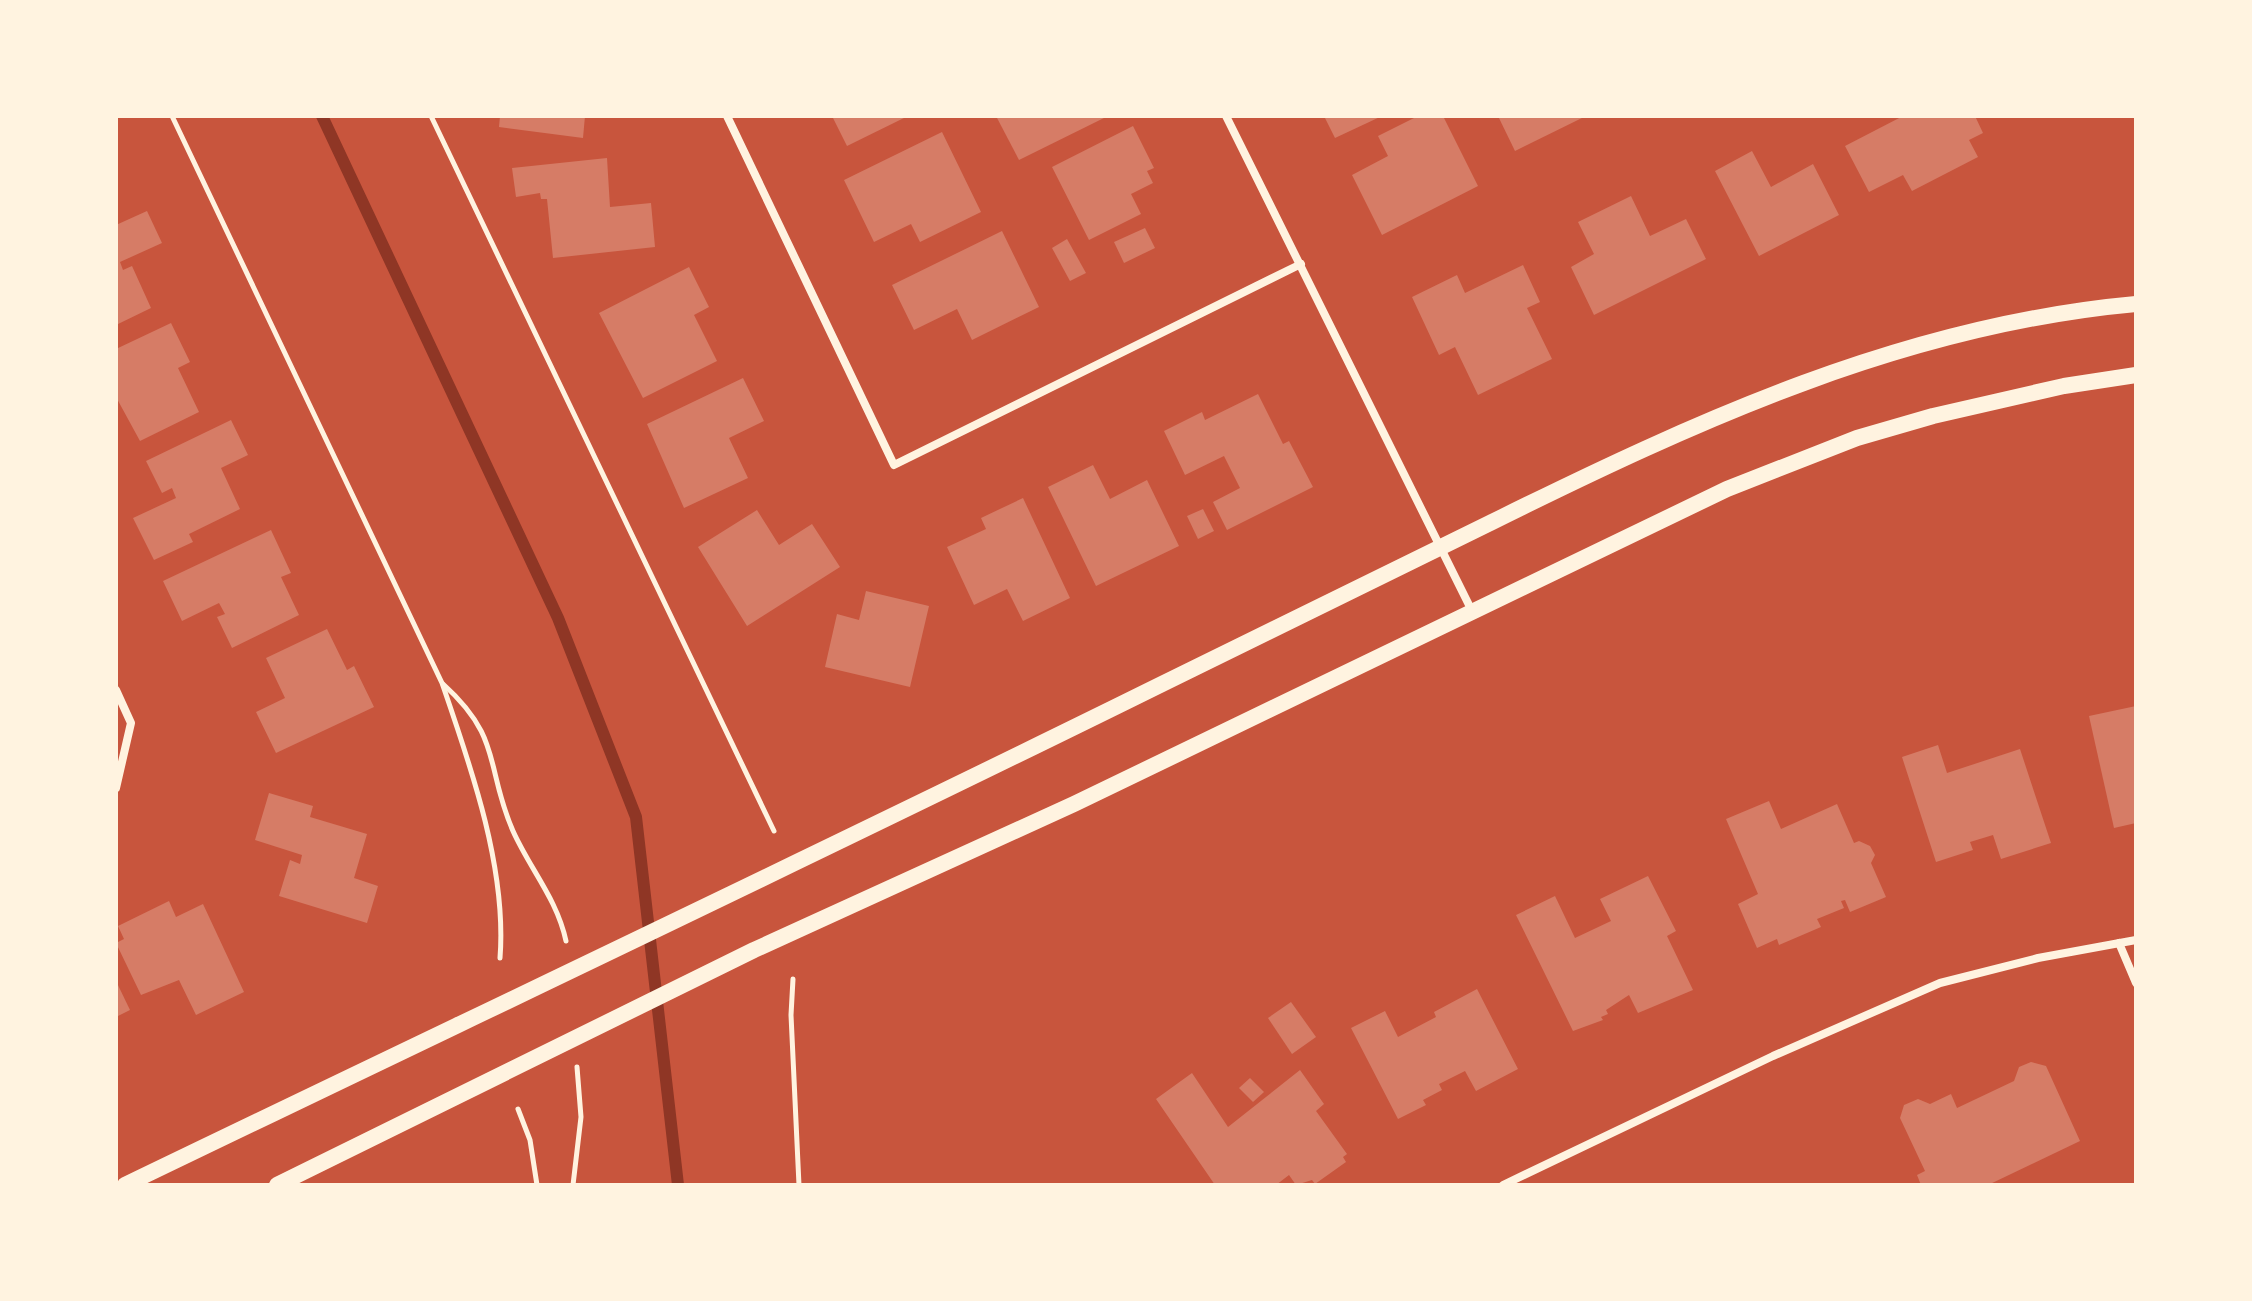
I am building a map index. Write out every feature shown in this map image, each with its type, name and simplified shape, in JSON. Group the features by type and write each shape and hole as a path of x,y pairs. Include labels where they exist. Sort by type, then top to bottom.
{"main road":[{"path":"125,1185 526,991 748,888 1621,459 1776,391 1953,336 2033,318 2136,304"},
{"path":"277,1185 754,950 1088,798 1727,489 1857,438 2000,400 2136,375"}],"street":[{"path":"727,116 894,465 1301,264"},
{"path":"1226,116 1472,611"},
{"path":"116,690 131,723 117,788"},
{"path":"1503,1185 1773,1056 1940,983 2038,958 2136,940"},
{"path":"2119,943 2136,983"}],"path":[{"path":"172,116 442,683 475,777 490,844 500,958"},
{"path":"431,116 774,831"},
{"path":"442,683 479,723 494,760 511,828 558,910 567,954"},
{"path":"793,979 791,1015 799,1185"},
{"path":"573,1185 581,1117 576,1058"},
{"path":"518,1109 530,1140 537,1185"}],"building":[{"path":"500,116 585,116 583,138 499,127"},
{"path":"832,116 908,116 847,146"},
{"path":"996,116 1108,116 1019,160"},
{"path":"1324,116 1382,116 1335,138"},
{"path":"1418,116 1443,116 1478,186 1382,235 1352,175 1388,156 1378,136"},
{"path":"1498,116 1586,116 1515,151"},
{"path":"1903,116 1975,116 1983,133 1969,140 1978,157 1912,191 1903,175 1869,192 1845,146"},
{"path":"1133,126 1154,168 1147,171 1153,183 1131,194 1141,214 1089,240 1052,167"},
{"path":"942,132 981,212 920,242 911,224 874,242 844,180"},
{"path":"1752,151 1771,187 1813,164 1839,215 1759,256 1715,171"},
{"path":"607,158 610,207 651,203 655,247 553,258 547,199 541,199 540,193 516,197 512,168"},
{"path":"1631,196 1650,236 1686,219 1706,259 1594,315 1571,267 1594,254 1578,222"},
{"path":"147,211 162,243 120,262 123,270 132,266 151,308 116,325 116,225"},
{"path":"1145,228 1155,248 1124,263 1114,242"},
{"path":"1002,231 1039,307 972,340 957,309 914,330 892,285"},
{"path":"1067,239 1086,273 1070,281 1052,248"},
{"path":"1523,265 1540,302 1527,308 1552,359 1478,395 1455,347 1439,355 1412,297 1457,275 1465,293"},
{"path":"689,267 709,307 694,315 717,361 643,398 599,313"},
{"path":"171,323 190,362 178,368 199,412 140,441 116,397 116,349"},
{"path":"743,378 764,421 729,438 748,478 684,508 647,424"},
{"path":"1258,394 1283,444 1289,441 1313,487 1227,530 1213,502 1240,488 1224,456 1185,475 1164,431 1202,412 1205,420"},
{"path":"231,420 248,455 221,468 240,509 189,534 193,542 154,560 133,518 176,498 172,488 162,493 146,461"},
{"path":"1093,465 1110,499 1147,480 1179,546 1096,586 1048,487"},
{"path":"1023,498 1070,598 1023,621 1007,589 974,605 947,547 986,529 981,518"},
{"path":"1203,509 1214,531 1198,539 1187,516"},
{"path":"757,510 779,545 812,524 840,567 747,626 698,547"},
{"path":"271,530 291,573 281,577 299,615 232,648 217,617 225,614 219,603 182,621 163,581"},
{"path":"866,591 929,606 910,687 825,667 837,614 859,620"},
{"path":"327,629 347,670 354,666 374,707 276,753 256,712 285,698 266,658"},
{"path":"2136,706 2136,823 2114,828 2089,716"},
{"path":"1938,745 1947,773 2020,749 2051,843 2001,859 1993,835 1970,842 1973,850 1936,862 1902,757"},
{"path":"269,793 313,806 310,817 367,834 354,878 378,886 367,923 279,896 290,860 300,864 302,855 255,840"},
{"path":"1769,801 1781,829 1837,804 1854,843 1859,841 1870,846 1875,855 1871,863 1886,897 1850,912 1845,900 1841,901 1844,908 1817,919 1821,927 1779,945 1777,939 1757,948 1738,904 1758,894 1726,819"},
{"path":"1648,876 1676,931 1667,936 1693,990 1638,1013 1629,995 1606,1010 1608,1014 1601,1017 1603,1020 1573,1031 1516,915 1555,896 1575,938 1611,921 1600,899"},
{"path":"169,901 176,917 203,904 244,992 196,1015 179,980 141,995 116,943 124,939 118,926"},
{"path":"116,981 130,1010 116,1017"},
{"path":"1477,989 1518,1069 1476,1091 1465,1071 1439,1084 1442,1090 1423,1100 1426,1105 1398,1119 1351,1028 1385,1011 1398,1037 1436,1017 1434,1012"},
{"path":"1291,1002 1316,1037 1292,1054 1268,1018"},
{"path":"2031,1062 2046,1066 2080,1141 1988,1185 1921,1185 1917,1175 1925,1171 1900,1118 1904,1105 1918,1099 1930,1104 1951,1094 1957,1108 2014,1081 2019,1067"},
{"path":"1300,1070 1324,1104 1316,1111 1347,1154 1343,1157 1346,1162 1315,1184 1312,1180 1296,1185 1289,1175 1276,1185 1215,1185 1156,1099 1192,1073 1228,1127"},
{"path":"1250,1078 1264,1092 1253,1102 1239,1088"}],"waterway":[{"path":"322,116 558,618 636,817 678,1185"}]}
